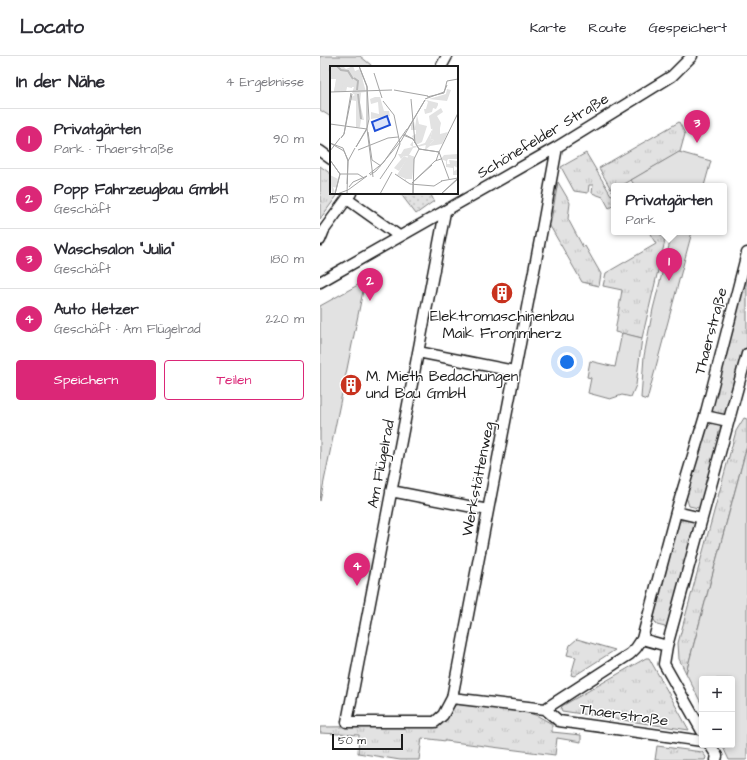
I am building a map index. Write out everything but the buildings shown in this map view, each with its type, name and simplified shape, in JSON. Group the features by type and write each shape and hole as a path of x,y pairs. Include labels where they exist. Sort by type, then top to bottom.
{"street":[{"path":"442,66 447,56"},
{"name":"Schönefelder Straße","path":"320,282 557,147 672,76 692,56"},
{"name":"Werkstättenweg","path":"452,698 557,147"},
{"path":"320,151 330,158"},
{"path":"320,240 324,230 349,196 399,236"},
{"name":"Am Flügelrad","path":"444,212 347,722 435,722 443,715 452,698"},
{"name":"Thaerstraße","path":"699,741 559,721 545,709 630,654 642,639 676,512 705,416 747,253"},
{"path":"418,352 514,371"},
{"path":"699,726 664,664 667,646 747,354"},
{"path":"705,416 728,421"},
{"path":"391,491 488,510"},
{"path":"676,512 702,518"},
{"path":"642,639 667,646"},
{"path":"452,698 545,709"},
{"path":"712,748 717,756 716,760"}],"green space":[{"path":"320,56 360,56 371,65 330,66 330,116 320,110"},
{"path":"679,122 685,134 680,152 626,183 611,183 611,189 599,168"},
{"path":"679,152 711,161 705,183 633,183 631,180"},
{"path":"586,153 611,195 611,207 609,208 603,197 592,193 593,185 589,185 588,193 574,191 561,167"},
{"path":"320,166 330,173 330,194 338,194 320,219"},
{"path":"558,182 570,203 568,219 583,247 585,246 601,274 599,286 582,282 550,226"},
{"path":"401,194 430,194 434,201 416,214"},
{"path":"651,235 661,235 665,241 642,338 615,332 622,290 603,286 606,273 656,244"},
{"path":"666,235 691,235 647,400 641,398 644,356 653,309 670,242"},
{"path":"747,265 747,347 731,405 726,414 720,414 711,410"},
{"path":"365,281 320,501 320,306"},
{"path":"622,333 642,338 636,385 631,397 622,395 610,399 588,393 591,378 587,377 590,361 615,367"},
{"path":"744,418 747,419 747,446 686,673 679,659 678,643 736,431"},
{"path":"712,423 720,425 723,433 703,505 698,508 689,506 686,497 705,430"},
{"path":"747,446 747,760 729,760 723,748 735,748 735,676 699,676 699,699 686,673"},
{"path":"687,518 694,520 696,528 670,623 665,627 657,625 653,618 679,522"},
{"path":"577,639 615,650 574,676 571,675 576,657 567,655 570,645"},
{"path":"646,658 649,658 689,730 562,711 562,706"},
{"path":"456,704 526,712 538,716 552,724 552,732 581,735 581,742 557,738 555,755 422,738 419,760 400,760 358,753 359,735 320,733 320,727 437,726 444,721"},
{"path":"657,746 702,752 706,757 705,760 655,760"}],"place":[{"name":"Waschsalon \"Julia\"","path":"697,143"},
{"name":"Privatgärten","path":"669,281"},
{"name":"Elektromaschinenbau Maik Frommherz","path":"502,293"},
{"name":"Popp Fahrzeugbau GmbH","path":"370,301"},
{"name":"M. Mieth Bedachungen und Bau GmbH","path":"351,385"},
{"name":"Auto Hetzer","path":"357,586"}]}
